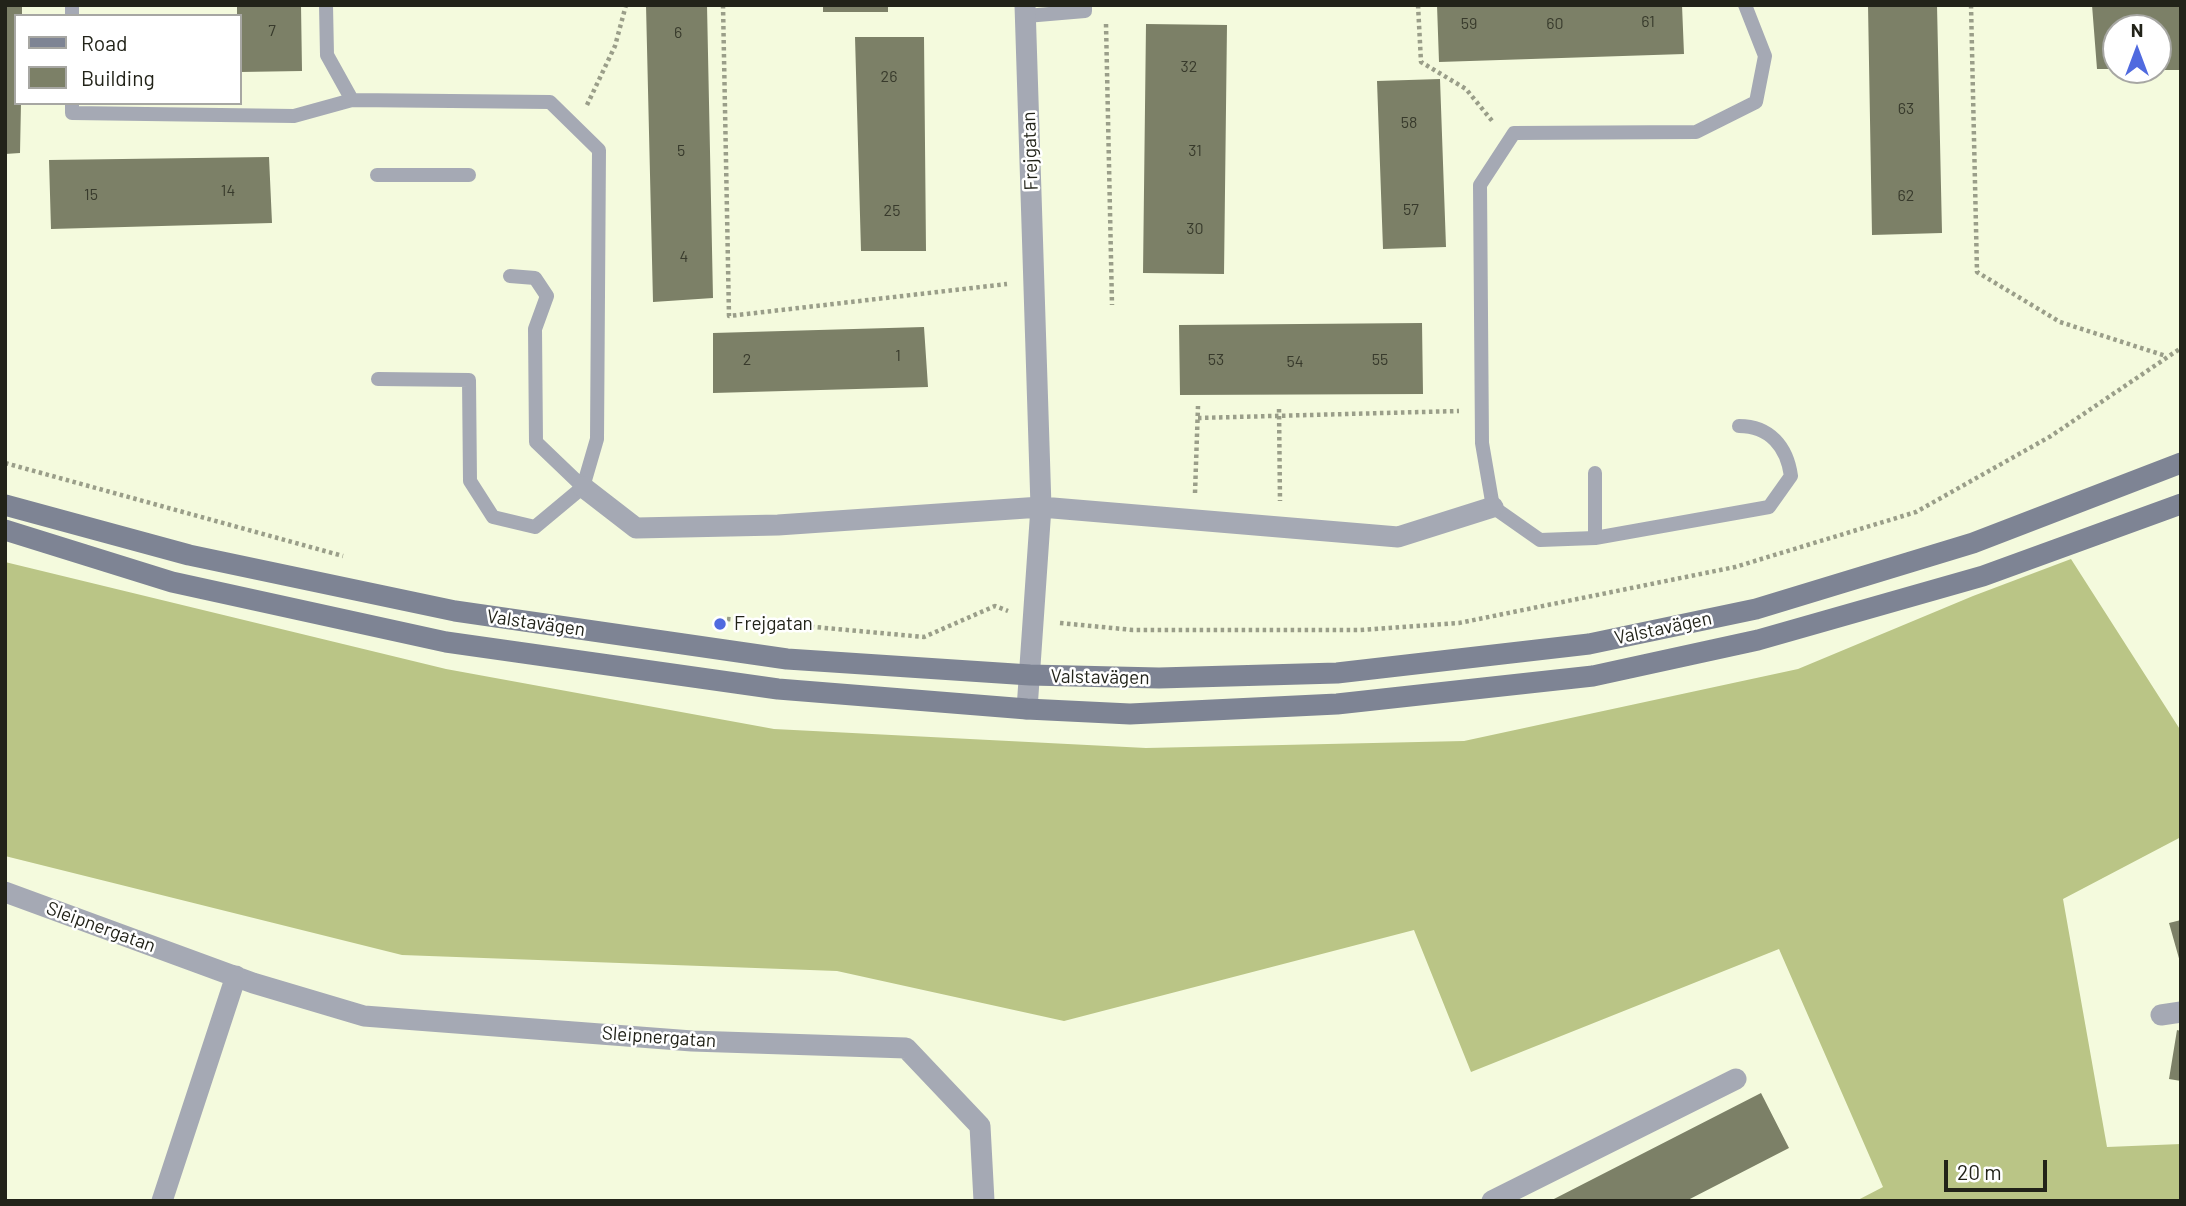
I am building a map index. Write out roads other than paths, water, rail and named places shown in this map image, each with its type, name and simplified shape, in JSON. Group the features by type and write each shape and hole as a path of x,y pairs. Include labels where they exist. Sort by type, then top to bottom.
{"street":[{"name":"Frejgatan","path":"1025,11 1041,507 1027,709"},
{"name":"Valstavägen","path":"5,506 189,555 456,611 787,659 1030,675 1159,678 1338,673 1589,644 1756,609 1960,547 2181,463"},
{"path":"583,487 636,528 778,525 1041,507 1398,537 1493,507"},
{"name":"Valstavägen","path":"5,530 172,582 446,642 778,689 1027,709 1130,714 1338,704 1593,677 1758,640 1970,580 2181,504"},
{"name":"Sleipnergatan","path":"5,892 236,976 364,1016 692,1041 906,1048 980,1126 984,1201"},
{"path":"165,1192 236,976"},
{"path":"1492,1201 1736,1079"}],"lane":[{"path":"326,5 327,55 352,100"},
{"path":"1025,11 1084,11 1084,5"},
{"path":"1739,426 1754,426 1771,436 1788,457 1791,476 1769,507 1595,538 1540,540 1493,507 1482,443 1480,185 1514,133 1696,132 1756,102 1765,56 1745,5"},
{"path":"72,105 72,113 294,116 352,100 550,102 599,150 597,439 583,487 535,527 493,517 470,481 469,380 378,379"},
{"path":"377,176 469,175"},
{"path":"510,276 534,278 547,296 534,329 536,442 583,487"},
{"path":"1595,473 1595,538"}],"place":[{"name":"Frejgatan","path":"720,624"}]}
